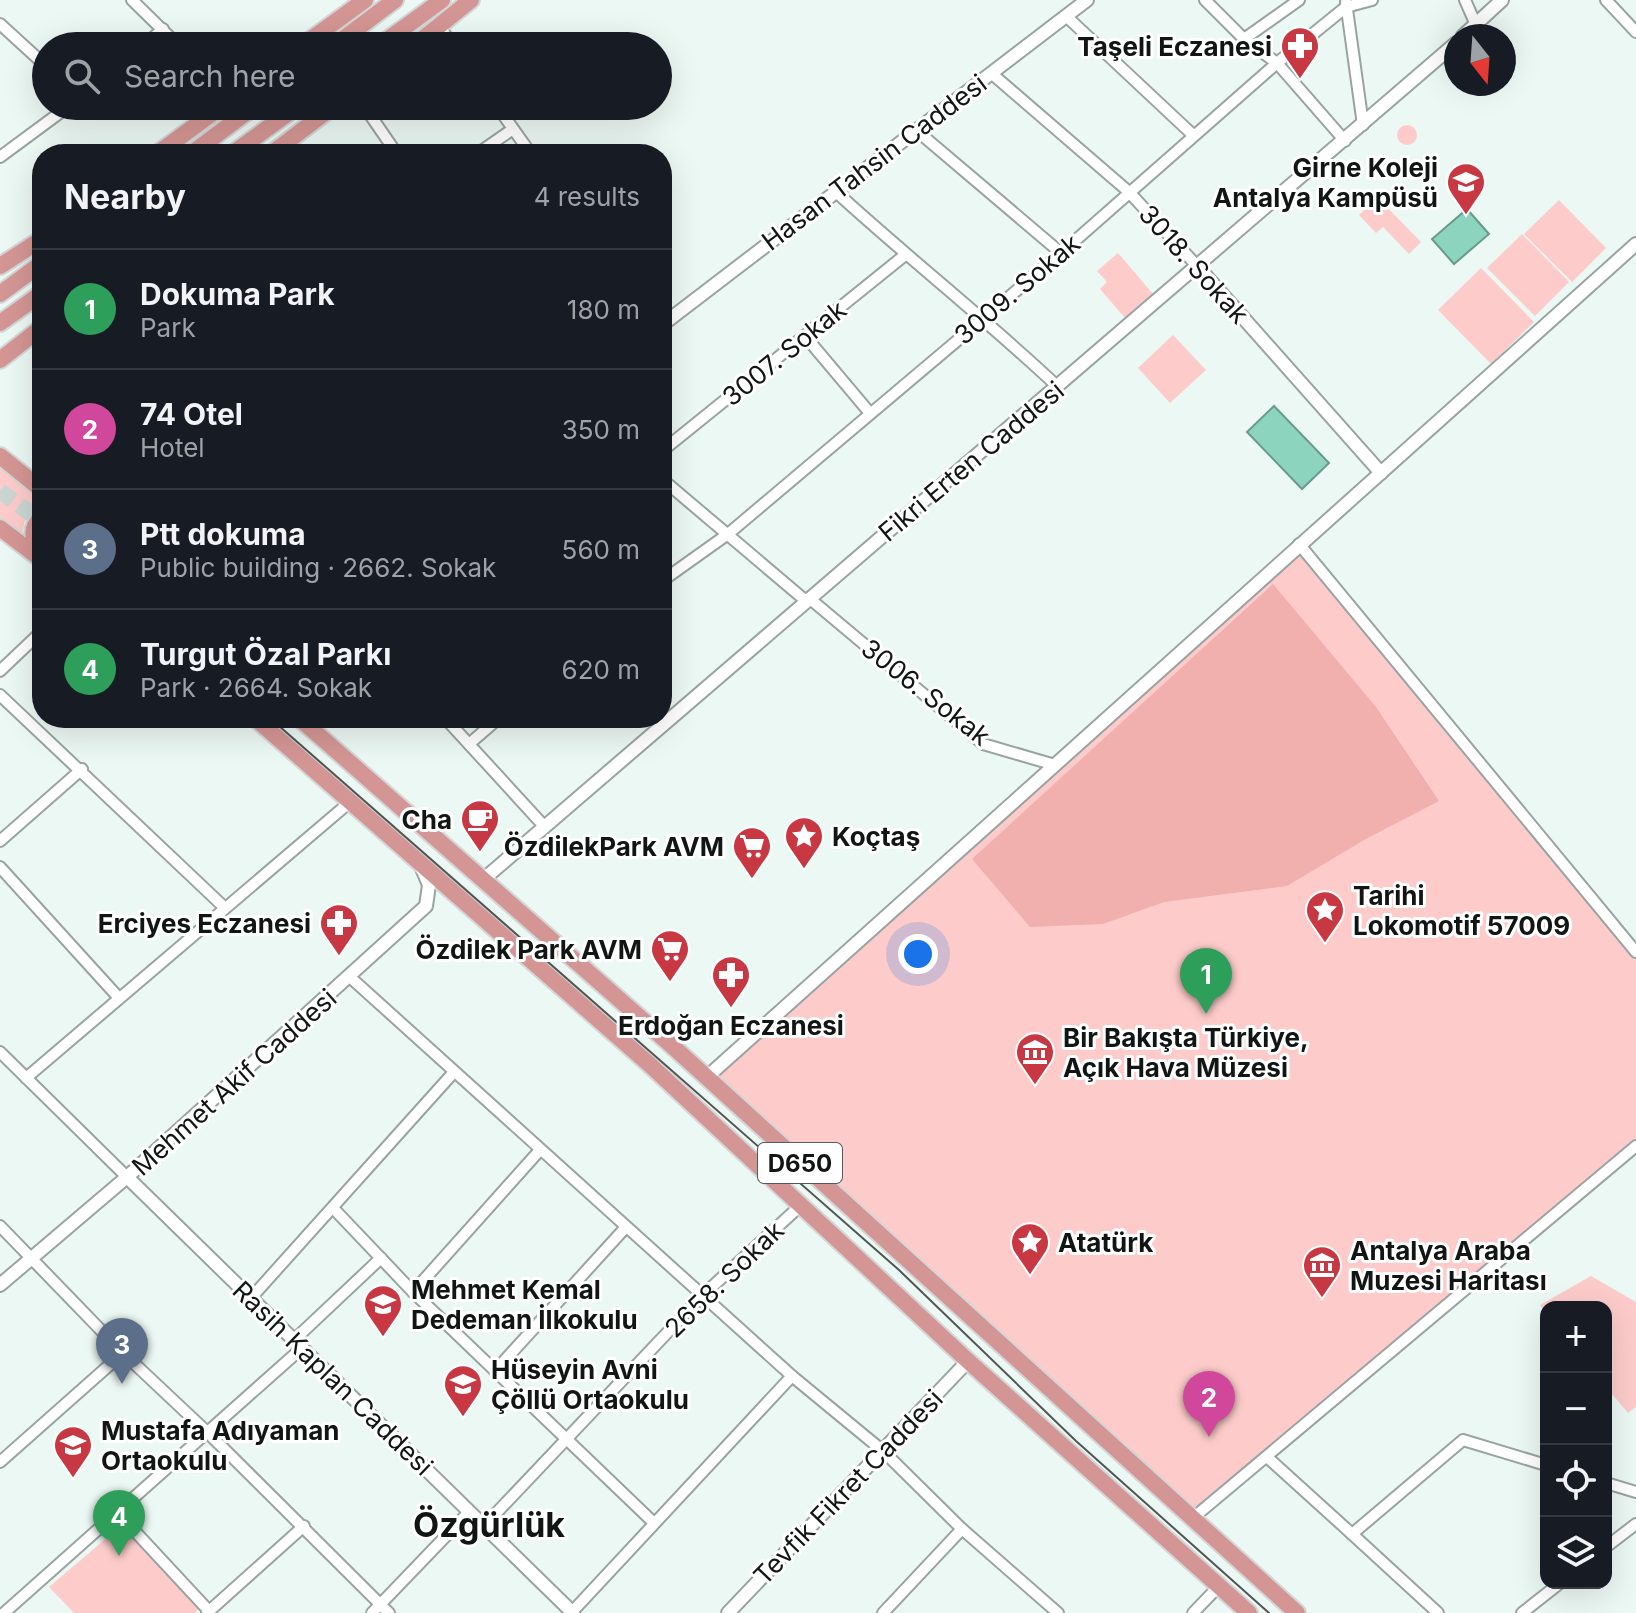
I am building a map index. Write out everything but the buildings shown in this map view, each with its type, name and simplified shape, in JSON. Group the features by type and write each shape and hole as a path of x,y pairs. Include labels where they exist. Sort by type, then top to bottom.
{"highway":[{"path":"321,32 365,0"},
{"path":"353,32 395,0"},
{"path":"398,32 442,0"},
{"path":"433,32 471,0"},
{"path":"171,144 203,120"},
{"path":"204,144 236,120"},
{"path":"246,144 279,120"},
{"path":"284,144 316,120"},
{"path":"0,258 32,244"},
{"path":"0,266 32,245"},
{"path":"0,294 32,270"},
{"path":"0,323 32,300"},
{"path":"2,360 32,335"},
{"path":"0,447 15,468"},
{"path":"0,456 32,482"},
{"path":"0,528 32,552"},
{"path":"255,728 296,755"},
{"name":"D650","path":"266,728 649,1064 968,1361 1249,1613"},
{"name":"D650","path":"311,728 485,878 707,1077 1297,1613"},
{"path":"317,728 332,745"},
{"path":"968,1361 976,1341 973,1321"}],"street":[{"path":"132,0 166,32"},
{"name":"Hasan Tahsin Caddesi","path":"672,317 1087,0"},
{"path":"1205,0 1244,39 1277,63 1345,141"},
{"path":"1244,39 1299,0"},
{"name":"3009. Sokak","path":"672,574 728,534 1061,253 1346,3 1372,0"},
{"path":"1465,0 1476,24"},
{"path":"1477,24 1502,0"},
{"path":"1606,0 1636,32"},
{"path":"1346,3 1363,125"},
{"path":"1066,16 1193,135"},
{"path":"440,27 443,32"},
{"path":"1,28 32,54"},
{"path":"159,32 163,29"},
{"name":"Fikri Erten Caddesi","path":"672,715 1444,54"},
{"name":"3018. Sokak","path":"991,73 1129,192 1381,473"},
{"path":"0,157 50,120"},
{"path":"373,120 389,144"},
{"path":"507,120 524,144"},
{"path":"491,144 513,129"},
{"path":"916,130 1061,253"},
{"path":"835,191 905,255 984,317 1058,387"},
{"path":"707,1077 1636,244"},
{"name":"3007. Sokak","path":"672,443 905,255"},
{"path":"805,336 869,412"},
{"name":"3006. Sokak","path":"672,487 983,744 1055,765"},
{"path":"1299,544 1636,952"},
{"path":"0,671 32,641"},
{"path":"0,695 32,724"},
{"path":"37,728 225,908"},
{"path":"454,728 543,825"},
{"path":"469,744 487,728"},
{"name":"Fikri Erten Caddesi","path":"485,878 656,728"},
{"path":"0,841 82,769"},
{"path":"26,1078 350,802"},
{"name":"Mehmet Akif Caddesi","path":"0,1285 351,978 426,906 429,885 418,859"},
{"path":"0,867 119,998"},
{"path":"351,978 702,1296 883,1451 1044,1609 1058,1613"},
{"path":"0,1052 127,1177"},
{"path":"251,1298 454,1072"},
{"path":"1193,1518 1636,1146"},
{"path":"413,1292 540,1150"},
{"name":"Rasih Kaplan Caddesi","path":"127,1177 572,1612"},
{"name":"2658. Sokak","path":"484,1526 702,1296 800,1206"},
{"path":"333,1208 413,1292 566,1442 653,1522"},
{"path":"0,1226 123,1353 304,1526 376,1609 389,1613"},
{"path":"495,1371 626,1227"},
{"path":"4,1613 207,1432 381,1258"},
{"path":"0,1462 123,1353"},
{"name":"Tevfik Fikret Caddesi","path":"728,1613 968,1361"},
{"path":"572,1612 792,1376"},
{"path":"1352,1534 1463,1440 1540,1463"},
{"path":"1267,1457 1438,1613"},
{"path":"1612,1485 1636,1492"},
{"path":"117,1512 208,1612 304,1526"},
{"path":"376,1609 469,1512"},
{"path":"1612,1542 1636,1524"},
{"path":"883,1613 962,1529"},
{"path":"1193,1613 1219,1586"},
{"path":"1522,1613 1552,1589"}],"shaded area":[{"path":"1407,125 1414,128 1417,135 1414,142 1407,145 1400,142 1397,135 1400,128"},
{"path":"1377,197 1421,242 1409,254 1383,227 1376,233 1359,215"},
{"path":"1559,200 1606,248 1572,282 1524,234"},
{"path":"1467,209 1489,234 1454,264 1432,239"},
{"path":"1522,234 1569,282 1535,316 1487,268"},
{"path":"1118,253 1153,294 1125,318 1100,289 1107,282 1097,271"},
{"path":"1481,268 1534,322 1491,364 1438,310"},
{"path":"1173,335 1206,370 1170,403 1138,368"},
{"path":"1274,406 1329,463 1302,489 1247,432"},
{"path":"0,467 32,493 32,513 25,521 21,538 0,522"},
{"path":"1299,544 1636,952 1636,1146 1193,1518 707,1077"},
{"path":"1273,584 1376,707 1439,801 1364,840 1287,886 1164,902 1103,924 1030,927 972,859"},
{"path":"1591,1276 1636,1302 1636,1407 1628,1413 1612,1394 1612,1301 1547,1301"},
{"path":"123,1524 200,1608 195,1613 74,1613 49,1587"}],"tunnel":[{"path":"0,491 32,515"}],"tram line":[{"path":"281,728 899,1270 1076,1441 1269,1613"}],"place":[{"name":"Taşeli Eczanesi","path":"1300,80"},
{"name":"Girne Koleji Antalya Kampüsü","path":"1466,216"},
{"name":"Cha","path":"480,853"},
{"name":"Koçtaş","path":"804,870"},
{"name":"ÖzdilekPark AVM","path":"752,880"},
{"name":"Tarihi Lokomotif 57009","path":"1325,944"},
{"name":"Erciyes Eczanesi","path":"339,957"},
{"name":"Özdilek Park AVM","path":"670,983"},
{"name":"Erdoğan Eczanesi","path":"731,1009"},
{"name":"Dokuma Park","path":"1206,1014"},
{"name":"Bir Bakışta Türkiye, Açık Hava Müzesi","path":"1035,1086"},
{"name":"Atatürk","path":"1030,1276"},
{"name":"Antalya Araba Muzesi Haritası","path":"1322,1299"},
{"name":"Mehmet Kemal Dedeman İlkokulu","path":"383,1338"},
{"name":"Ptt dokuma","path":"122,1384"},
{"name":"Hüseyin Avni Çöllü Ortaokulu","path":"463,1418"},
{"name":"74 Otel","path":"1209,1437"},
{"name":"Mustafa Adıyaman Ortaokulu","path":"73,1479"},
{"name":"Turgut Özal Parkı","path":"119,1556"}],"district":[{"name":"Özgürlük","path":"489,1524"}]}
